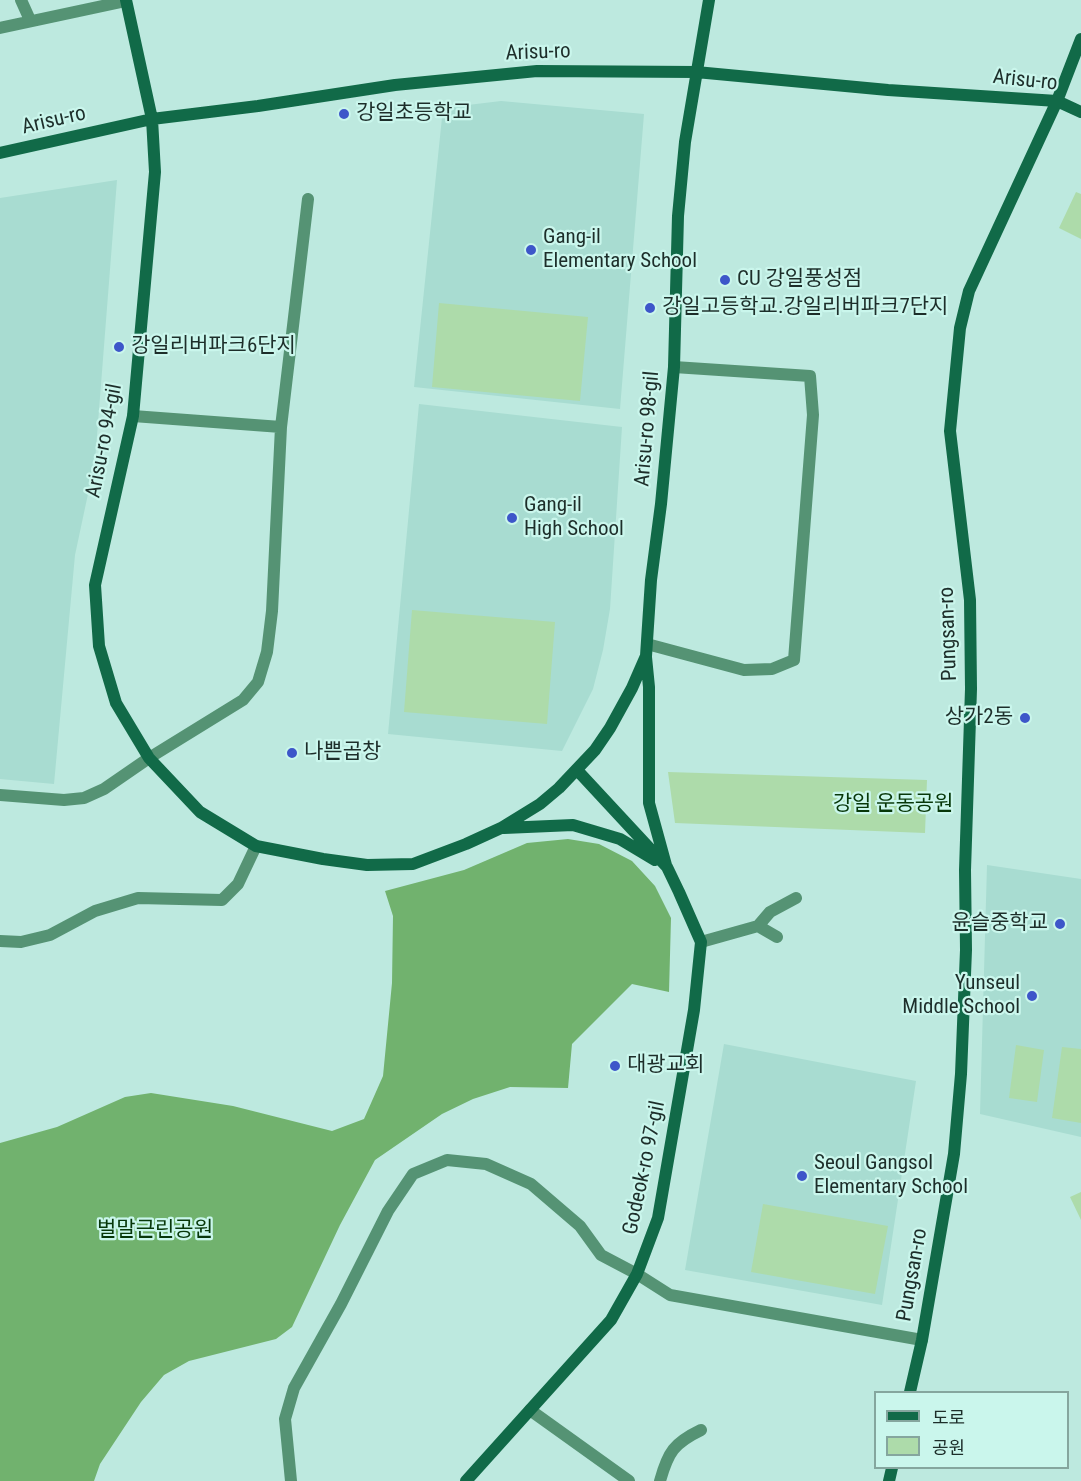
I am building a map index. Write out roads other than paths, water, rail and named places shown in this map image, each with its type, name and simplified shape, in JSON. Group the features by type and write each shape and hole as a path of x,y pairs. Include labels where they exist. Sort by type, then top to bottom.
{"street":[{"path":"21,0 30,20"},
{"name":"Arisu-ro 98-gil","path":"577,770 610,728 632,688 646,650 651,580 674,367 678,216 685,142 709,0"},
{"path":"0,28 126,1"},
{"name":"Arisu-ro 94-gil","path":"126,1 153,119 155,172 133,416 95,585 99,646 116,703 148,758 200,812 256,846 367,865 413,864 466,844 501,828 540,804 577,770"},
{"name":"Pungsan-ro","path":"910,1391 954,1155 961,1074 971,689 970,600 950,431 960,328 969,291 1057,101 1081,39"},
{"name":"Arisu-ro","path":"0,153 153,119 395,85 537,71 696,72 888,90 1057,101 1081,112"},
{"path":"0,795 63,800 84,798 104,789 148,758 243,700 258,682 267,652 272,611 281,427 308,199"},
{"path":"674,367 810,376 813,415 794,660 772,669 744,670 646,650 649,687 649,803 667,867 701,942 758,926 770,912 796,898"},
{"path":"133,416 281,427"},
{"path":"577,770 667,867"},
{"path":"501,828 573,825 620,839 667,867"},
{"path":"0,941 21,942 50,935 95,911 138,898 222,900 238,884 256,846"},
{"path":"758,926 777,937"},
{"name":"Godeok-ro 97-gil","path":"466,1481 611,1320 637,1274 658,1218 694,1010 701,942"},
{"path":"291,1481 285,1419 294,1388 341,1304 388,1211 413,1174 447,1160 486,1164 531,1184 580,1226 602,1255 670,1295 921,1340"},
{"path":"530,1410 629,1481"},
{"path":"660,1481 665,1462 681,1439 701,1430"}],"place":[{"name":"강일초등학교","path":"344,114"},
{"name":"Gang-il Elementary School","path":"531,250"},
{"name":"CU 강일풍성점","path":"725,280"},
{"name":"강일고등학교.강일리버파크7단지","path":"650,308"},
{"name":"강일리버파크6단지","path":"119,347"},
{"name":"Gang-il High School","path":"512,518"},
{"name":"상가2동","path":"1025,718"},
{"name":"나쁜곱창","path":"292,753"},
{"name":"윤슬중학교","path":"1060,924"},
{"name":"Yunseul Middle School","path":"1032,996"},
{"name":"대광교회","path":"615,1066"},
{"name":"Seoul Gangsol Elementary School","path":"802,1176"}],"park label":[{"name":"강일 운동공원","path":"893,805"},
{"name":"벌말근린공원","path":"155,1231"}]}
